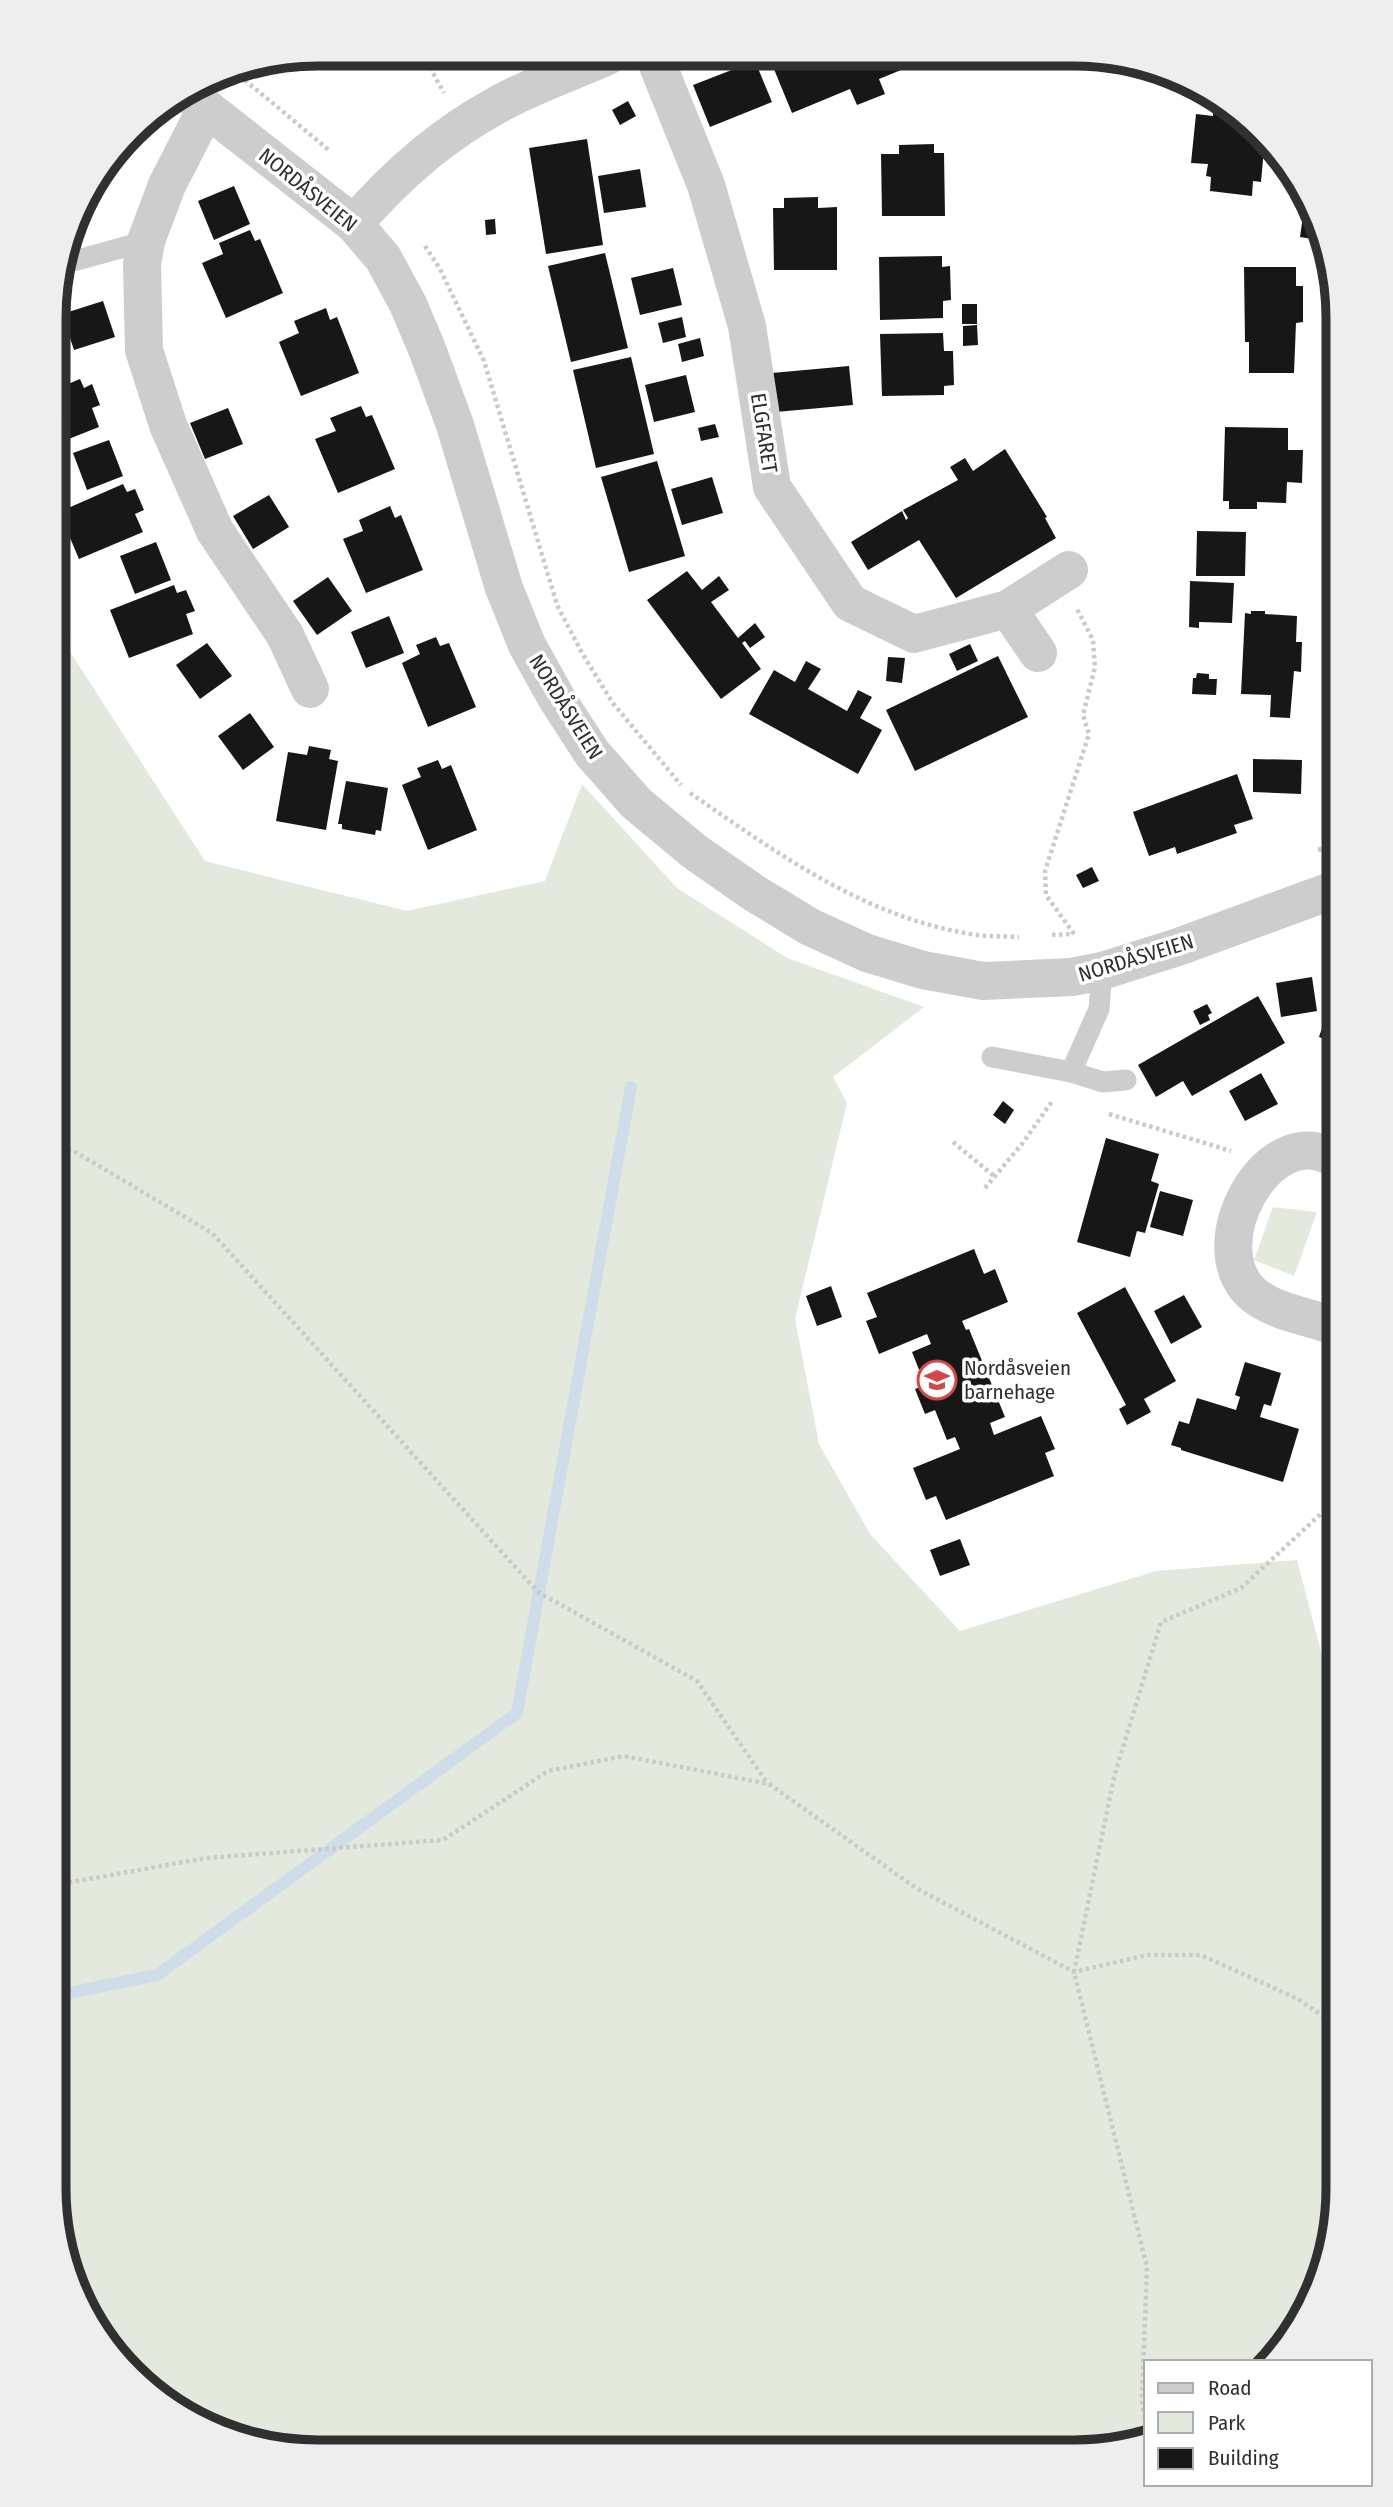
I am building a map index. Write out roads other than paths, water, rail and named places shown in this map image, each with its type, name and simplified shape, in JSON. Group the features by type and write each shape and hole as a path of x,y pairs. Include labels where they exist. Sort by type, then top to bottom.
{"street":[{"path":"354,224 380,193 430,149 499,104 585,66"},
{"name":"ELGFARET","path":"657,66 706,185 747,326 772,487 850,603 914,634 1008,609 1069,570"},
{"name":"NORDÅSVEIEN","path":"310,689 285,635 215,531 168,425 144,350 142,264 146,241 197,101 354,224 383,258 408,304 427,349 455,425 504,589 527,645 557,699 592,753 636,803 695,852 754,893 810,927 867,953 923,970 983,981 1072,977 1102,971 1178,947 1326,893"},
{"path":"1008,609 1038,653"},
{"path":"1326,1153 1312,1149 1287,1155 1265,1169 1247,1195 1237,1219 1232,1250 1241,1282 1258,1298 1280,1309 1326,1322"}],"lane":[{"path":"73,261 146,241"},
{"path":"1071,1072 1099,1009 1102,971"},
{"path":"992,1057 1071,1072 1103,1082 1126,1080"}],"waterway":[{"path":"66,1994 157,1975 517,1713 631,1087"}],"place":[{"name":"Nordåsveien barnehage","path":"937,1380"}]}
